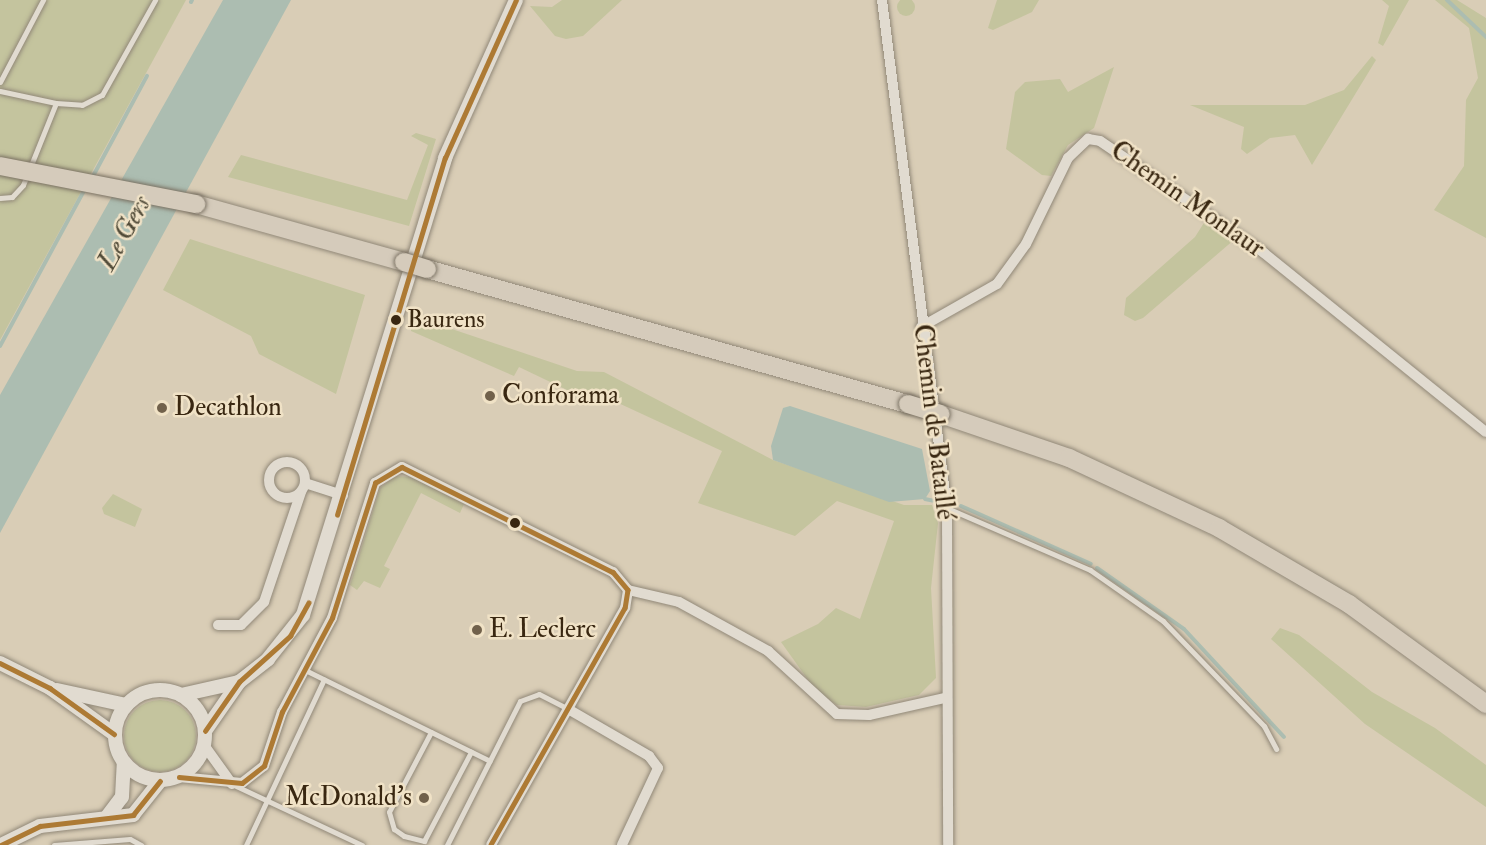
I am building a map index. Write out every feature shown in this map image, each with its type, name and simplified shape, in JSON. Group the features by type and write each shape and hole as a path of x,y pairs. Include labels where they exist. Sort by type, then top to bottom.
{"highway":[{"path":"0,166 196,204 908,404 1069,458 1219,528 1349,604 1486,704"}],"street":[{"path":"205,730 239,682 268,659 303,615 343,495 445,158 516,0"},
{"name":"Chemin de Bataillé","path":"882,0 921,327 947,508 945,698 948,845"},
{"name":"Chemin Monlaur","path":"921,327 997,284 1026,244 1068,158 1088,139 1100,141 1264,253 1486,432"},
{"path":"124,764 160,781 179,777 232,784 254,778 264,765 303,669 340,598 375,483 391,469 417,473 589,559 622,579 628,590 625,608 491,845"},
{"path":"218,625 241,625 264,602 303,488 343,495"},
{"path":"628,590 679,602 768,651 837,714 869,715 945,698"},
{"path":"0,663 50,688 114,734 124,764 122,796 106,818"},
{"path":"50,688 126,705 158,690 181,695 239,682"},
{"path":"179,777 199,758 204,745 205,730 197,710 181,695"},
{"path":"114,734 126,705"},
{"path":"568,709 649,756 658,768 622,845"},
{"path":"204,745 232,784"},
{"path":"1,845 40,826 133,815 160,781"}],"lane":[{"path":"0,82 43,0"},
{"path":"0,91 56,103 82,105 102,95 155,0"},
{"path":"0,198 12,197 23,185 56,103"},
{"path":"947,508 1090,570 1163,621 1264,726 1276,749"},
{"path":"303,669 490,761"},
{"path":"246,845 324,680"},
{"path":"447,845 525,697 539,694 568,709"},
{"path":"431,732 390,812 394,829 404,836 424,841 471,752"},
{"path":"232,784 362,845"},
{"path":"54,845 103,843 130,839 141,845"}],"green space":[{"path":"902,-2 910,-2 915,3 913,14 902,16 897,11 897,3"},
{"path":"0,0 186,0 0,340"},
{"path":"562,0 622,0 583,36 566,39 555,36 530,6 552,7"},
{"path":"997,0 1039,0 1032,12 993,30 988,28"},
{"path":"1382,0 1409,0 1383,46 1378,43 1389,6"},
{"path":"1435,0 1457,0 1486,18 1486,238 1434,210 1464,166 1466,100 1478,78 1469,28"},
{"path":"1372,56 1376,60 1312,165 1295,135 1270,138 1247,154 1241,149 1244,127 1190,105 1305,105 1344,90"},
{"path":"1114,67 1094,128 1068,145 1051,176 1042,175 1006,149 1015,92 1025,82 1060,79 1068,92"},
{"path":"416,133 436,139 409,226 228,177 241,155 407,200 428,145 411,136"},
{"path":"1207,218 1235,239 1143,318 1135,321 1124,315 1126,298 1195,237"},
{"path":"190,239 365,295 336,394 259,354 251,336 163,290"},
{"path":"425,320 577,371 604,372 773,460 904,505 932,505 938,523 931,588 936,678 919,695 866,707 837,705 816,691 781,642 818,624 836,608 860,619 894,521 837,501 795,536 698,503 722,451 601,395 590,401 519,367 514,376 411,331 411,323"},
{"path":"395,476 411,477 464,504 460,513 421,493 384,566 390,569 380,588 364,581 357,590 350,585 380,488"},
{"path":"113,494 142,509 135,527 104,514 102,508"},
{"path":"1280,628 1299,635 1372,692 1435,728 1486,765 1486,807 1365,724 1271,639"},
{"path":"167,700 186,710 194,722 196,736 194,750 186,762 174,770 153,772 134,762 126,750 124,729 134,710 146,702"}],"water":[{"name":"Le Gers","path":"223,0 291,0 0,533 0,395"},
{"path":"790,406 922,449 930,491 925,499 889,502 773,460 771,446 783,408"}],"waterway":[{"path":"1447,0 1486,37"},
{"path":"92,178 147,76"},
{"path":"0,346 86,187"},
{"path":"925,499 939,502"},
{"path":"961,506 1091,564"},
{"path":"1097,568 1184,629 1284,737"}],"transit line":[{"path":"337,515 445,158 516,0"},
{"path":"179,777 242,783 264,766 282,712 332,618 375,483 402,467 613,572 628,590 625,608 491,845"},
{"path":"205,731 239,682 290,636 308,603"},
{"path":"0,663 50,688 114,734"},
{"path":"1,845 40,826 133,815 160,781"}],"place":[{"name":"Baurens","path":"396,320"},
{"name":"Conforama","path":"490,396"},
{"name":"Decathlon","path":"162,408"},
{"name":"E. Leclerc","path":"477,630"},
{"name":"McDonald's","path":"424,798"}]}
